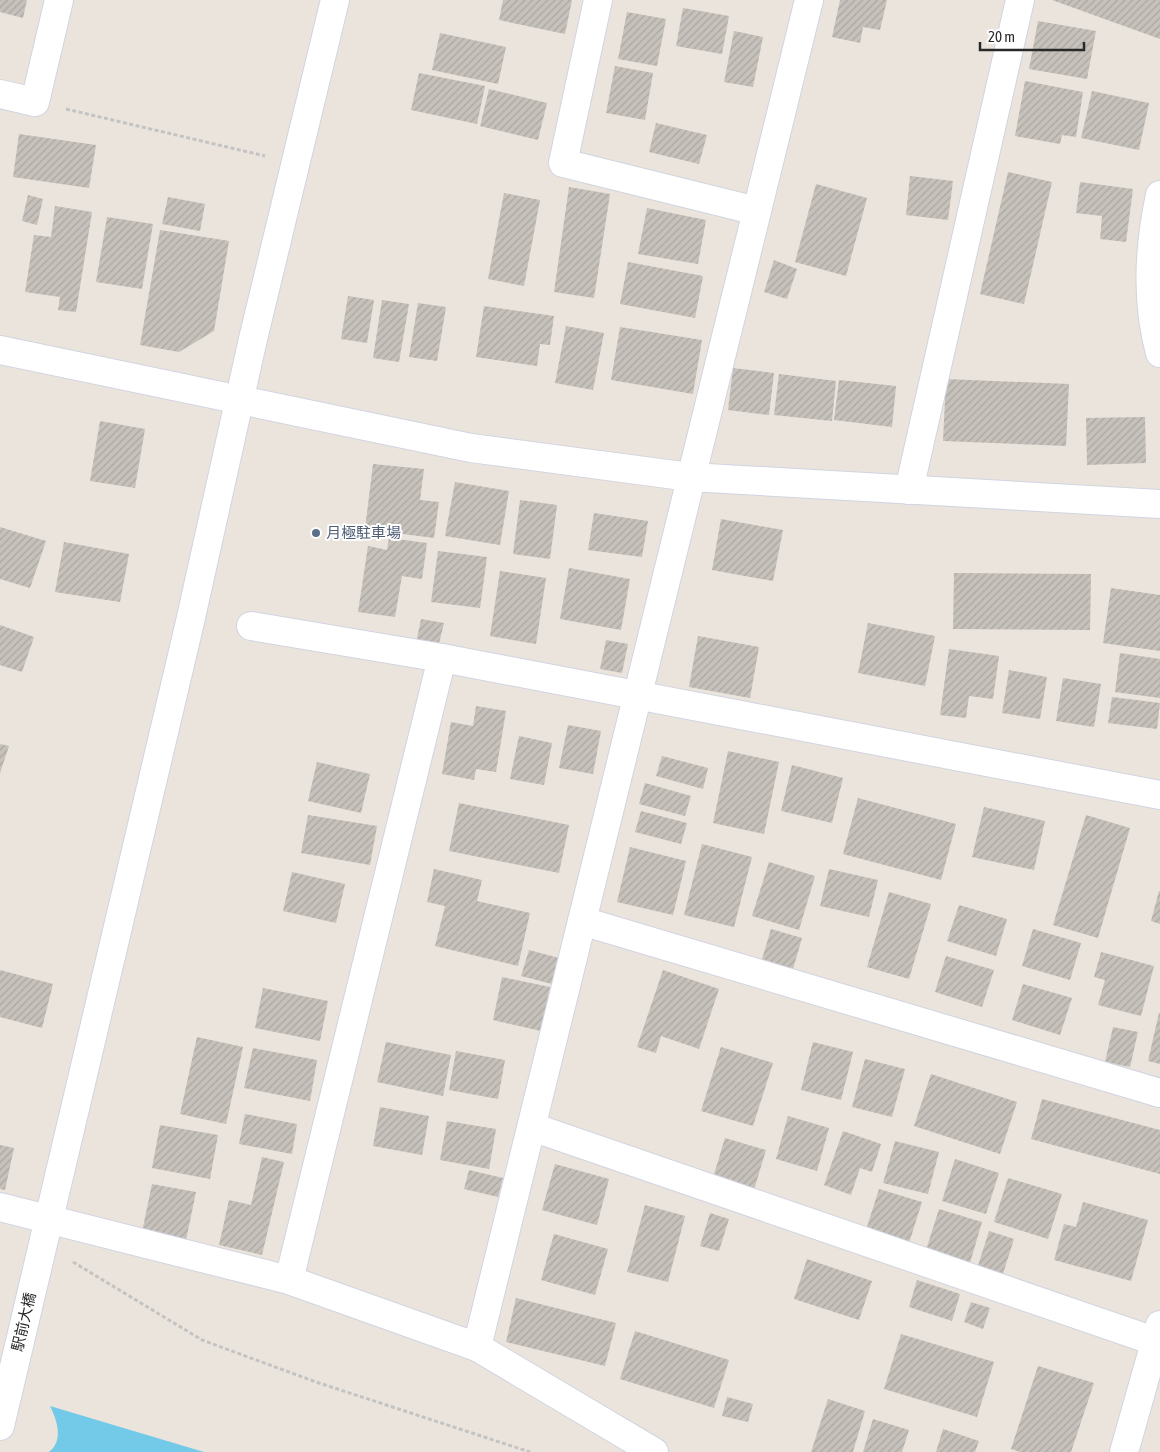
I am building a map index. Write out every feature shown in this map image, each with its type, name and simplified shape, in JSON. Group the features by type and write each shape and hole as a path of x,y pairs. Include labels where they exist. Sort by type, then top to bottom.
{"street":[{"path":"0,94 35,102 59,0"},
{"name":"駅前大橋","path":"0,1426 190,622 238,400 335,0"},
{"path":"598,0 563,163 757,211"},
{"path":"478,1347 639,696 690,477 809,0"},
{"path":"909,490 1020,0"},
{"path":"1160,195 1154,220 1150,296 1160,353"},
{"path":"0,350 471,448 690,477 1160,504"},
{"path":"251,626 442,658 1160,795"},
{"path":"289,1280 442,658"},
{"path":"582,921 1160,1093"},
{"path":"532,1127 1158,1336 1124,1452"},
{"path":"0,1208 49,1218 289,1280 478,1347 654,1452"}],"path":[{"path":"35,102 270,158"},
{"path":"73,1262 202,1340 316,1382 530,1452"}],"water":[{"path":"50,1406 204,1452 49,1452 54,1447 58,1436 57,1424"}],"building":[{"path":"0,0 27,0 23,18 0,12"},
{"path":"503,0 572,0 565,34 499,20"},
{"path":"840,0 887,0 880,30 863,27 860,43 832,37"},
{"path":"1052,0 1160,0 1160,39"},
{"path":"683,8 729,16 722,54 676,46"},
{"path":"627,12 666,19 657,66 618,59"},
{"path":"1038,21 1096,31 1087,79 1029,69"},
{"path":"734,31 763,37 753,87 724,82"},
{"path":"440,33 506,47 498,84 432,70"},
{"path":"615,66 653,73 645,120 606,113"},
{"path":"419,73 485,86 477,124 411,110"},
{"path":"1025,81 1083,92 1076,137 1062,135 1060,144 1015,136"},
{"path":"489,89 547,103 538,140 480,126"},
{"path":"1092,91 1149,103 1139,150 1081,138"},
{"path":"656,123 707,135 699,164 649,152"},
{"path":"19,134 96,145 89,188 13,177"},
{"path":"1008,172 1052,182 1024,304 980,294"},
{"path":"910,176 953,181 948,220 906,215"},
{"path":"1080,182 1133,189 1126,242 1100,239 1102,216 1076,213"},
{"path":"816,184 867,198 846,276 795,262"},
{"path":"569,187 610,194 594,298 554,292"},
{"path":"504,193 540,200 524,286 488,279"},
{"path":"28,195 43,199 37,225 22,221"},
{"path":"168,197 205,204 200,231 162,224"},
{"path":"55,206 92,212 76,312 58,310 60,297 25,292 34,235 51,237"},
{"path":"647,208 706,220 698,264 638,254"},
{"path":"107,217 153,224 142,289 96,282"},
{"path":"160,230 229,241 214,331 179,352 140,345"},
{"path":"774,260 797,269 787,299 764,292"},
{"path":"628,262 703,276 695,318 620,304"},
{"path":"348,296 374,300 367,343 341,339"},
{"path":"382,300 409,304 399,362 373,358"},
{"path":"418,303 446,307 437,361 409,357"},
{"path":"484,306 554,316 550,345 540,344 537,366 476,357"},
{"path":"566,326 604,333 593,390 555,383"},
{"path":"620,327 702,340 693,394 611,380"},
{"path":"733,368 774,373 769,415 728,410"},
{"path":"779,374 836,381 832,421 774,415"},
{"path":"946,379 1069,384 1066,446 943,441"},
{"path":"839,380 896,386 892,427 834,420"},
{"path":"1145,417 1146,463 1087,465 1086,418"},
{"path":"100,421 145,429 135,488 90,481"},
{"path":"373,464 424,469 420,500 439,502 434,538 365,529"},
{"path":"455,482 509,491 500,545 445,536"},
{"path":"520,500 557,505 550,559 513,554"},
{"path":"594,513 648,521 642,557 588,550"},
{"path":"721,519 783,530 773,581 712,570"},
{"path":"0,527 46,541 30,588 0,579"},
{"path":"389,538 427,543 422,579 402,576 395,617 358,612 368,546 387,550"},
{"path":"64,542 129,554 120,602 55,592"},
{"path":"438,551 487,557 480,608 431,602"},
{"path":"569,568 630,579 621,630 560,619"},
{"path":"500,571 546,578 536,644 490,636"},
{"path":"954,573 1091,574 1090,630 953,629"},
{"path":"1111,588 1160,595 1160,651 1103,643"},
{"path":"421,619 444,623 437,652 415,648"},
{"path":"868,623 935,636 925,686 858,673"},
{"path":"0,625 34,637 22,672 0,665"},
{"path":"698,636 759,647 750,698 689,687"},
{"path":"606,640 628,644 622,673 600,669"},
{"path":"949,649 999,656 993,699 969,696 966,718 940,715"},
{"path":"1120,653 1160,659 1160,698 1115,692"},
{"path":"1009,670 1047,677 1040,719 1002,713"},
{"path":"1063,678 1101,684 1094,727 1056,721"},
{"path":"1112,697 1160,703 1157,729 1108,723"},
{"path":"476,706 506,711 496,772 476,769 474,780 442,774 451,722 473,726"},
{"path":"568,725 601,731 593,774 559,768"},
{"path":"519,736 552,743 544,785 510,779"},
{"path":"0,744 9,746 0,773"},
{"path":"728,751 779,762 764,834 713,823"},
{"path":"662,756 708,768 703,789 656,776"},
{"path":"317,762 370,774 361,813 308,801"},
{"path":"792,765 843,778 832,823 781,811"},
{"path":"645,783 691,796 685,816 639,804"},
{"path":"858,798 956,824 941,880 843,854"},
{"path":"459,803 569,825 559,873 449,851"},
{"path":"984,807 1045,821 1034,870 972,857"},
{"path":"641,811 687,823 681,844 635,832"},
{"path":"308,815 377,826 370,865 301,853"},
{"path":"1086,815 1130,828 1098,938 1053,925"},
{"path":"702,844 752,857 734,927 684,915"},
{"path":"630,847 686,861 673,915 617,902"},
{"path":"769,862 815,876 799,930 752,916"},
{"path":"434,869 482,880 477,901 530,913 518,966 435,946 445,906 427,902"},
{"path":"829,869 878,880 869,917 820,906"},
{"path":"292,872 345,884 336,923 283,911"},
{"path":"1160,891 1160,924 1151,921"},
{"path":"889,892 931,904 909,979 867,967"},
{"path":"959,905 1007,919 996,956 947,941"},
{"path":"771,929 802,938 793,969 762,959"},
{"path":"1033,929 1081,943 1070,980 1022,966"},
{"path":"529,950 559,958 552,984 521,976"},
{"path":"1101,952 1154,966 1141,1016 1098,1005 1105,980 1094,977"},
{"path":"946,956 994,970 982,1007 935,992"},
{"path":"0,970 53,984 42,1028 0,1017"},
{"path":"663,970 719,989 699,1049 661,1036 656,1053 637,1047"},
{"path":"502,977 550,987 541,1031 493,1020"},
{"path":"1023,984 1072,998 1060,1035 1012,1020"},
{"path":"263,988 328,1001 320,1041 255,1028"},
{"path":"1160,1013 1160,1064 1148,1061"},
{"path":"1113,1027 1138,1032 1130,1067 1105,1062"},
{"path":"197,1037 243,1047 226,1124 180,1114"},
{"path":"386,1042 451,1055 443,1096 377,1082"},
{"path":"813,1042 853,1052 841,1100 801,1090"},
{"path":"721,1047 773,1063 753,1126 701,1111"},
{"path":"253,1048 317,1060 310,1101 244,1088"},
{"path":"456,1051 505,1060 498,1099 449,1090"},
{"path":"865,1059 905,1069 892,1117 852,1107"},
{"path":"931,1074 1017,1102 1000,1154 914,1126"},
{"path":"1042,1099 1160,1130 1160,1174 1031,1139"},
{"path":"380,1107 429,1116 422,1155 373,1146"},
{"path":"245,1114 297,1124 292,1154 239,1144"},
{"path":"788,1116 829,1128 817,1171 776,1159"},
{"path":"447,1121 496,1129 489,1169 440,1160"},
{"path":"160,1125 218,1135 210,1179 152,1168"},
{"path":"843,1131 881,1144 872,1172 860,1168 851,1195 824,1185"},
{"path":"725,1138 766,1150 753,1193 712,1181"},
{"path":"895,1141 939,1152 928,1194 883,1183"},
{"path":"0,1145 14,1148 5,1190 0,1189"},
{"path":"262,1157 284,1162 262,1255 219,1245 229,1200 251,1205"},
{"path":"955,1159 999,1173 986,1214 942,1201"},
{"path":"555,1164 609,1179 597,1225 542,1210"},
{"path":"469,1170 503,1178 498,1197 464,1189"},
{"path":"1008,1178 1062,1194 1048,1239 994,1222"},
{"path":"152,1184 196,1192 186,1240 142,1232"},
{"path":"879,1189 922,1202 909,1243 866,1230"},
{"path":"1083,1202 1148,1220 1131,1281 1054,1260 1064,1224 1076,1227"},
{"path":"645,1205 685,1216 668,1282 627,1272"},
{"path":"939,1209 982,1222 970,1263 926,1250"},
{"path":"710,1213 729,1219 719,1251 700,1246"},
{"path":"989,1231 1014,1239 1001,1280 976,1272"},
{"path":"554,1234 608,1249 595,1295 541,1280"},
{"path":"807,1259 872,1281 859,1320 794,1299"},
{"path":"917,1280 960,1294 952,1321 909,1307"},
{"path":"516,1298 616,1323 605,1366 506,1342"},
{"path":"971,1302 990,1308 983,1329 964,1322"},
{"path":"635,1331 729,1360 714,1408 620,1379"},
{"path":"901,1334 994,1362 977,1417 884,1389"},
{"path":"1038,1366 1094,1383 1071,1452 1020,1452 1011,1449"},
{"path":"727,1397 753,1404 748,1422 722,1416"},
{"path":"828,1399 865,1411 853,1452 811,1452"},
{"path":"873,1419 909,1430 902,1452 863,1452"},
{"path":"943,1429 979,1441 975,1452 936,1452"}],"place":[{"name":"月極駐車場","path":"316,533"}]}
